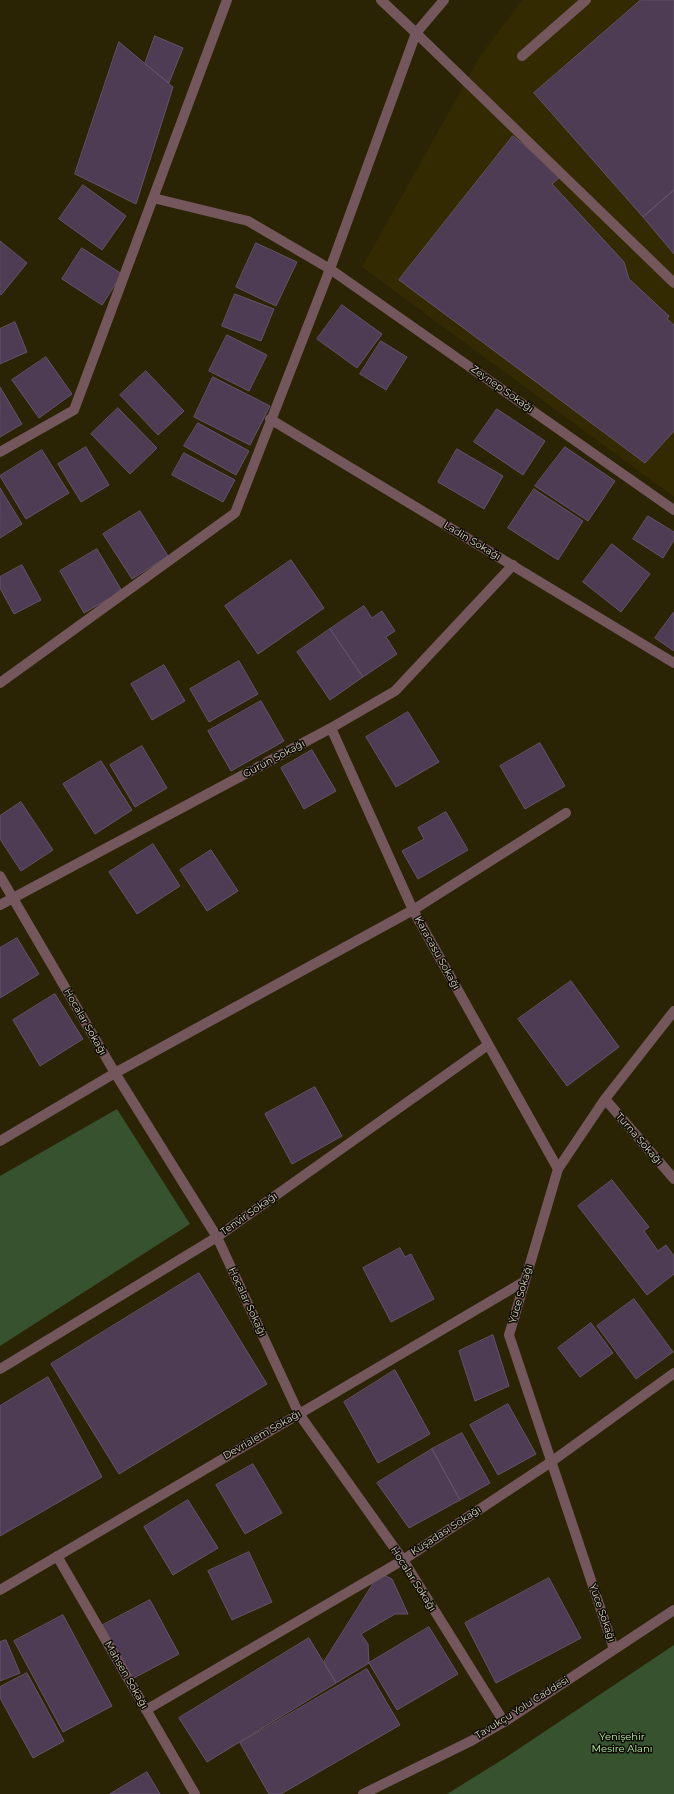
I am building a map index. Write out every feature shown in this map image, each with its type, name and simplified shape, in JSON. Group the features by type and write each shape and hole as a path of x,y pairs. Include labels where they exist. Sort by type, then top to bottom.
{"street":[{"path":"0,452 74,410 227,0"},
{"path":"381,0 674,283"},
{"path":"0,683 235,513 270,419 330,269 416,33 444,0"},
{"path":"522,56 586,0"},
{"name":"Zeynep Sokağı","path":"153,198 248,221 330,269 674,510"},
{"name":"Ladin Sokağı","path":"270,419 674,663"},
{"name":"Gürün Sokağı","path":"0,906 395,692 513,565"},
{"name":"Karacasu Sokağı","path":"331,728 413,910 558,1169"},
{"path":"0,1141 115,1073 413,910 566,813"},
{"name":"Hocalar Sokağı","path":"0,876 115,1073 217,1237 299,1414 403,1560 504,1722"},
{"name":"Yüce Sokağı","path":"614,1649 509,1335 558,1169 605,1099 674,1011"},
{"name":"Tenvir Sokağı","path":"0,1369 217,1237 488,1045"},
{"name":"Turna Sokağı","path":"605,1099 674,1179"},
{"name":"Devrialem Sokağı","path":"0,1590 525,1281"},
{"name":"Kuşadası Sokağı","path":"146,1710 403,1560 551,1462 674,1373"},
{"name":"Mahsen Sokağı","path":"57,1556 195,1794"},
{"name":"Tavukçu Yolu Caddesi","path":"362,1794 471,1741 504,1722 674,1610"}],"shaded area":[{"path":"522,0 674,0 674,497 362,267 481,55"}],"green space":[{"path":"117,1109 190,1224 0,1346 0,1176"},
{"name":"Yenişehir Mesire Alanı","path":"674,1645 674,1794 447,1794 505,1758"}],"building":[{"path":"641,0 674,0 674,190 643,217 534,93"},
{"path":"155,36 183,48 169,83 145,64"},
{"path":"119,42 173,87 136,204 75,174"},
{"path":"513,136 561,176 552,184 624,262 629,279 669,316 667,319 674,325 674,431 645,463 399,280"},
{"path":"83,185 126,216 102,250 59,219"},
{"path":"674,190 674,254 643,217"},
{"path":"0,241 27,263 1,295 0,294"},
{"path":"256,243 297,262 276,306 236,287"},
{"path":"82,248 122,274 102,305 62,279"},
{"path":"235,294 274,309 261,341 222,326"},
{"path":"342,305 382,334 357,368 317,339"},
{"path":"15,322 27,352 0,364 0,329"},
{"path":"227,335 267,355 249,391 209,371"},
{"path":"381,341 407,357 386,390 360,374"},
{"path":"46,357 72,394 39,418 12,380"},
{"path":"146,371 184,411 158,435 120,395"},
{"path":"213,377 270,406 250,445 194,417"},
{"path":"0,387 22,424 0,437"},
{"path":"118,408 157,448 130,474 91,434"},
{"path":"497,409 545,441 523,475 474,442"},
{"path":"198,423 249,451 236,475 184,446"},
{"path":"86,447 109,485 81,502 58,464"},
{"path":"565,447 615,481 588,521 535,486"},
{"path":"457,449 503,476 484,509 438,482"},
{"path":"42,450 69,493 26,519 0,476"},
{"path":"184,453 235,480 223,502 172,475"},
{"path":"0,488 22,524 0,538"},
{"path":"534,489 583,521 558,560 508,528"},
{"path":"140,511 168,556 132,579 103,534"},
{"path":"648,516 674,532 674,540 663,558 633,539"},
{"path":"612,544 650,574 621,612 583,582"},
{"path":"97,549 122,591 84,613 60,571"},
{"path":"291,560 324,608 258,654 225,606"},
{"path":"22,565 41,600 14,614 0,588 0,577"},
{"path":"364,606 372,618 382,611 395,631 386,637 397,654 363,677 330,629"},
{"path":"674,612 674,651 655,638"},
{"path":"330,629 363,677 330,700 297,652"},
{"path":"239,661 258,694 209,722 190,689"},
{"path":"164,665 185,701 152,720 131,684"},
{"path":"261,701 284,741 231,771 208,731"},
{"path":"408,712 439,762 396,787 366,737"},
{"path":"540,743 565,786 525,809 500,766"},
{"path":"142,746 167,788 135,807 110,765"},
{"path":"312,750 336,791 304,809 281,768"},
{"path":"101,761 132,810 95,834 63,784"},
{"path":"21,802 53,850 21,871 0,839 0,816"},
{"path":"446,812 468,850 418,879 402,851 424,839 418,828"},
{"path":"153,844 180,886 137,914 109,872"},
{"path":"211,850 238,891 207,911 180,870"},
{"path":"17,938 39,974 0,998 0,948"},
{"path":"571,981 619,1047 567,1086 518,1019"},
{"path":"55,994 83,1039 40,1066 13,1020"},
{"path":"315,1087 342,1136 292,1164 265,1114"},
{"path":"612,1180 649,1227 644,1231 658,1251 666,1245 674,1256 674,1274 647,1295 578,1206"},
{"path":"400,1248 405,1257 411,1254 434,1299 391,1322 363,1268"},
{"path":"199,1273 267,1384 119,1474 51,1364"},
{"path":"634,1299 673,1352 636,1379 597,1326"},
{"path":"591,1323 613,1353 580,1377 558,1348"},
{"path":"493,1335 509,1386 475,1401 459,1351"},
{"path":"395,1370 430,1434 378,1463 344,1402"},
{"path":"48,1377 102,1477 0,1536 0,1406"},
{"path":"508,1404 536,1454 498,1475 470,1425"},
{"path":"462,1433 490,1483 460,1500 432,1449"},
{"path":"432,1449 460,1500 409,1528 377,1483"},
{"path":"253,1464 282,1513 245,1534 216,1485"},
{"path":"188,1500 218,1548 173,1575 144,1527"},
{"path":"249,1552 272,1602 232,1620 208,1571"},
{"path":"380,1573 392,1579 408,1614 395,1614 361,1634 368,1644 369,1663 336,1683 324,1662"},
{"path":"549,1578 581,1638 496,1683 465,1623"},
{"path":"150,1600 179,1654 130,1680 101,1626"},
{"path":"63,1615 112,1706 63,1732 14,1641"},
{"path":"429,1627 458,1674 397,1710 369,1663"},
{"path":"309,1638 336,1683 207,1762 179,1718"},
{"path":"6,1640 20,1673 0,1681 0,1642"},
{"path":"367,1669 400,1725 281,1794 269,1794 240,1743"},
{"path":"27,1673 64,1741 33,1758 0,1698 0,1687"},
{"path":"147,1772 160,1794 110,1794"}]}
